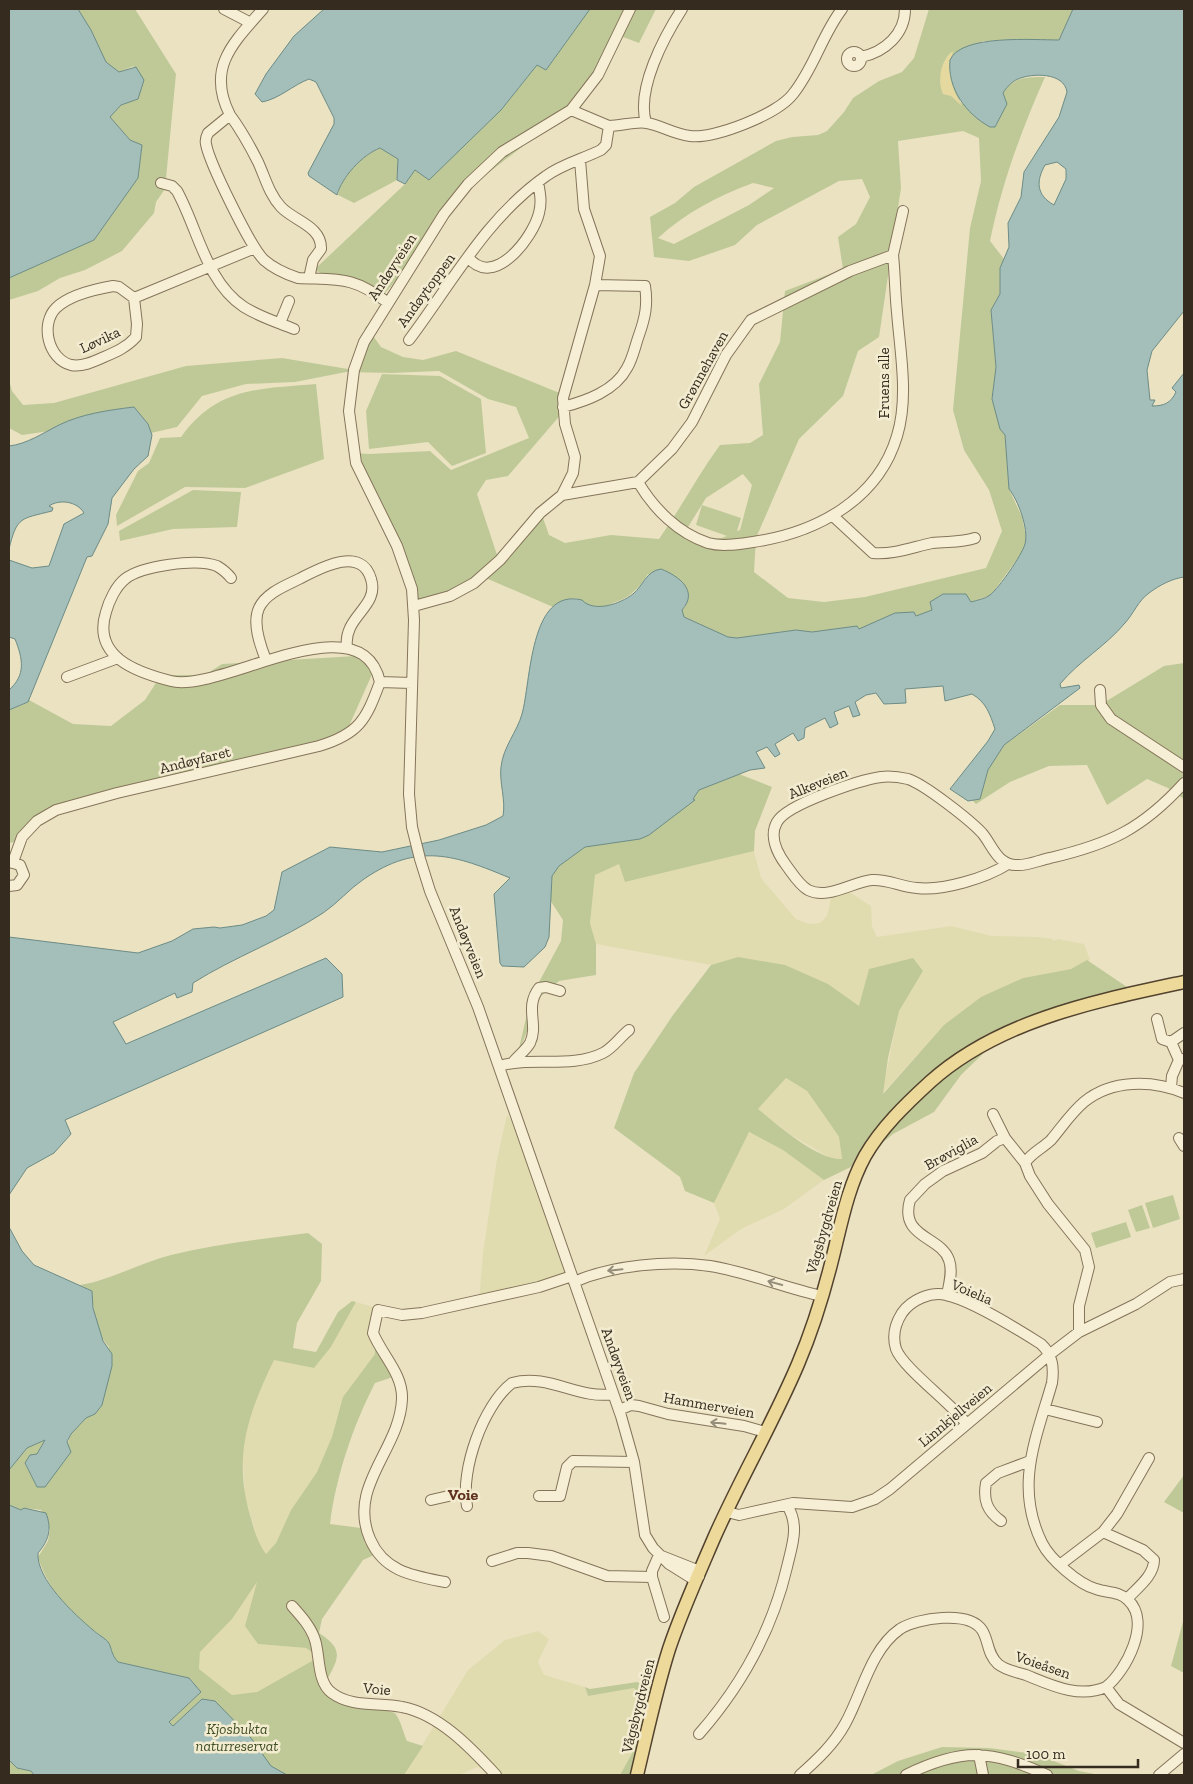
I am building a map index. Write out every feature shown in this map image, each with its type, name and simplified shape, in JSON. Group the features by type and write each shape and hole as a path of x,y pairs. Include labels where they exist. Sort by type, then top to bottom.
{"main road":[{"name":"Vågsbygdveien","path":"638,1775 650,1718 673,1632 696,1575 797,1366 822,1296 847,1201 865,1157 894,1118 932,1080 979,1047 1030,1024 1088,1005 1184,982"}],"street":[{"path":"224,9 249,22"},
{"path":"263,9 249,22 228,52 221,71 220,86 230,115 258,162 276,201 292,216 311,228 320,239 321,249 313,260 309,278"},
{"name":"Andøyveien","path":"630,9 598,75 571,110 502,152 468,184 444,214 368,334 357,363 350,393 349,420 356,463 406,568 414,606 409,794 415,842 499,1066 619,1410 634,1462 645,1536 659,1555"},
{"path":"646,123 644,116 647,88 655,58 662,41 682,9"},
{"path":"571,110 609,126 646,123 670,132 697,136 720,132 756,118 789,99 806,76 824,35 842,9"},
{"path":"861,57 882,48 896,37 902,28 905,9"},
{"path":"230,115 208,133 206,146 254,248 265,260 282,272 298,278 354,282 368,288 387,302"},
{"name":"Andøytoppen","path":"409,340 502,212 552,172 602,150 606,145 609,126"},
{"path":"414,606 450,596 474,583 500,560 540,512 562,495 573,474 575,457 565,424 564,390 595,285 600,256 584,209 580,160"},
{"name":"Andøytoppen","path":"468,257 475,264 490,267 506,261 520,248 534,230 539,214 541,198 538,182"},
{"path":"161,183 172,186 177,191 210,266 222,286 235,300 252,312 294,329"},
{"path":"893,256 903,211"},
{"path":"134,298 254,248"},
{"name":"Grønnehaven","path":"638,482 672,450 692,422 726,355 751,320 850,271 893,256"},
{"name":"Fruens alle","path":"638,482 651,500 675,525 709,543 735,544 764,540 806,528 834,516 856,499 882,471 897,436 902,400 893,256"},
{"path":"563,407 596,395 620,379 629,366 644,321 647,298 645,286 595,285"},
{"name":"Løvika","path":"113,286 119,287 134,298 136,337 119,351 80,365 65,363 54,353 48,327 51,314 61,304 90,292 113,286"},
{"path":"280,323 289,301"},
{"path":"562,495 638,482"},
{"path":"834,516 873,552 903,550 934,543 962,542 975,538"},
{"path":"266,660 260,644 256,617 264,600 278,590 340,561 348,561 362,566 369,572 372,587 368,603 348,629 347,647"},
{"path":"231,578 218,567 202,563 144,571 126,578 111,598 102,628 106,646 118,658 144,672 180,683 196,682 266,660 314,650 347,647 355,650 371,663 380,682 412,683"},
{"path":"67,677 118,658"},
{"name":"Andøyfaret","path":"9,886 17,885 24,875 22,867 11,862 22,837 37,821 56,810 117,793 319,746 347,735 366,714 380,682"},
{"path":"1100,690 1101,705 1111,719 1184,767"},
{"name":"Alkeveien","path":"1008,864 996,872 940,887 914,888 892,882 871,880 835,890 815,892 803,887 778,854 775,843 775,825 785,813 820,796 879,777 896,777 913,781 967,819 981,832 1000,859 1008,864 1024,865 1083,850 1129,832 1153,814 1184,783"},
{"path":"514,1061 530,1042 533,1024 531,1010 534,995 539,988 546,987 560,991"},
{"path":"1157,1019 1162,1039 1171,1042 1182,1059 1172,1076 1171,1087"},
{"path":"499,1066 514,1061 585,1059 605,1052 629,1030"},
{"path":"1171,1042 1184,1034"},
{"path":"1025,1163 1028,1158 1050,1141 1073,1113 1090,1097 1118,1087 1145,1083 1171,1087 1184,1093"},
{"path":"993,1114 1005,1138 1025,1163 1036,1186 1085,1250 1088,1258 1088,1267 1078,1315 1080,1332"},
{"name":"Brøviglia","path":"947,1295 950,1273 948,1258 939,1247 918,1234 911,1220 910,1200 925,1184 942,1171 982,1153 997,1141 1005,1138"},
{"path":"445,1582 397,1571 374,1549 364,1523 364,1502 396,1426 402,1399 398,1378 373,1333 378,1310 402,1315 416,1314 607,1270 666,1265 710,1266 822,1296"},
{"name":"Linnkjellveien","path":"726,1512 739,1515 804,1503 844,1508 868,1502 890,1489 1049,1354 1080,1332 1136,1304 1170,1282 1184,1279"},
{"name":"Voielia","path":"966,1423 896,1350 894,1334 898,1320 908,1306 927,1296 947,1295 973,1306 1032,1338 1046,1349 1049,1354"},
{"path":"1049,1354 1054,1371 1030,1461 1029,1492 1037,1529 1043,1545 1071,1575 1087,1586 1127,1598 1135,1610 1137,1620 1135,1641 1123,1666 1106,1687 1119,1704 1184,1743"},
{"path":"468,1506 466,1492 475,1442 498,1398 512,1383 543,1381 598,1396 613,1394"},
{"name":"Hammerveien","path":"619,1410 631,1405 639,1406 668,1414 744,1426 765,1432"},
{"path":"1045,1409 1097,1422"},
{"path":"1061,1564 1103,1532 1117,1514 1149,1458"},
{"path":"539,1496 560,1496 567,1467 573,1461 634,1462"},
{"path":"1001,1522 992,1513 985,1501 986,1483 998,1473 1030,1461"},
{"path":"431,1500 466,1492"},
{"path":"698,1734 722,1709 742,1678 775,1610 795,1533 792,1515 786,1505"},
{"path":"1103,1532 1143,1550 1154,1560 1147,1578 1127,1598"},
{"path":"492,1560 516,1553 528,1553 551,1556 607,1576 652,1577"},
{"path":"664,1617 652,1577 652,1572 659,1555 696,1575"},
{"name":"Voie","path":"292,1606 313,1635 316,1642 318,1669 329,1691 337,1697 362,1704 404,1707 429,1717 455,1735 496,1775"},
{"name":"Voieåsen","path":"800,1775 837,1736 886,1644 900,1629 924,1620 956,1618 971,1622 982,1630 991,1656 996,1662 1006,1669 1045,1684 1079,1692 1092,1692 1106,1687"},
{"path":"906,1775 940,1760 979,1754 1001,1757 1047,1775"},
{"path":"979,1754 983,1775"},
{"path":"1159,1775 1184,1754"}],"shaded area":[{"path":"754,851 761,878 796,919 809,924 820,923 827,916 831,898 842,887 871,906 872,926 877,937 951,926 992,936 1039,937 1053,939 1053,941 1058,939 1084,944 1090,960 1071,969 1023,978 944,1025 882,1094 899,1010 923,971 859,1007 828,984 738,957 711,965 596,944 590,923 595,875 620,863 626,882"},
{"path":"786,1078 807,1091 826,1118 839,1137 842,1159 832,1159 791,1135 758,1109"},
{"path":"507,1115 516,1127 564,1258 566,1279 479,1300 483,1253 497,1159"},
{"path":"748,1132 783,1150 824,1180 784,1209 741,1229 704,1256 720,1219 714,1203"},
{"path":"356,1302 380,1309 375,1334 375,1354 361,1374 317,1472 291,1510 276,1543 266,1554 258,1542 245,1496 242,1448 254,1401 274,1359 314,1368 331,1347"},
{"path":"257,1580 258,1644 306,1648 319,1657 257,1692 232,1695 199,1669 200,1652 232,1619"},
{"path":"538,1631 549,1639 538,1662 544,1675 585,1687 588,1696 634,1688 644,1702 635,1748 620,1775 497,1775 477,1767 459,1775 404,1775 468,1670 505,1640"}],"green space":[{"path":"78,9 135,9 176,74 165,189 156,202 154,213 122,251 85,270 60,278 38,291 9,300 9,278 94,240 138,178 142,146 130,140 110,117 121,105 138,99 134,66 119,72 106,62 91,30"},
{"path":"590,9 656,9 639,43 623,37 576,105 461,194 417,255 381,298 314,270 405,184 415,170 429,179 501,110 537,65 546,70"},
{"path":"929,9 1073,9 1059,40 983,41 949,67 960,102 995,127 1007,104 1002,94 1010,84 1021,79 1045,77 1013,158 1000,198 990,241 1004,259 1000,268 1000,294 991,310 996,367 992,400 1000,428 1005,435 1009,489 1022,517 1026,537 1021,554 991,595 971,602 967,598 930,602 932,610 916,616 895,613 859,630 857,626 812,632 796,630 737,638 728,637 684,617 682,610 686,606 648,574 629,595 602,607 591,606 575,598 553,607 488,579 414,607 411,583 353,453 430,451 451,470 529,438 516,407 488,399 439,371 346,372 295,382 246,384 202,396 177,427 151,433 148,424 134,407 111,410 67,422 50,431 22,435 9,428 9,380 12,391 23,405 54,403 186,366 282,358 354,370 366,326 381,347 403,357 423,360 456,351 562,394 563,412 508,476 486,480 477,494 498,558 543,518 549,535 565,543 611,535 659,539 720,445 750,443 763,435 759,384 780,342 785,291 843,269 838,237 856,224 870,197 862,179 839,181 757,225 735,245 689,261 654,257 650,217 675,203 694,187 776,141 792,137 818,135 827,131 844,112 853,98 879,81 902,72 914,58","holes":["963,131 979,138 981,181 970,228 953,410 964,450 989,490 1002,531 986,568 865,597 824,602 788,598 754,572 756,538 799,439 843,396 858,351 879,337 901,188 898,141","753,183 774,188 749,205 674,244 658,238 702,206","743,474 752,485 740,530 737,531 741,518 702,505 696,525 727,536 721,538 698,539 688,527 706,498"]},
{"path":"380,148 398,159 397,180 354,203 338,195 343,181 354,167 373,151"},
{"path":"382,374 440,376 481,399 486,453 452,466 428,442 369,449 366,411"},
{"path":"316,384 324,459 245,488 185,487 117,526 116,515 138,471 149,463 160,438 181,437 209,408 241,394 276,387"},
{"path":"193,490 241,492 237,527 173,529 120,541 119,531"},
{"path":"356,656 374,670 345,735 157,784 37,821 19,841 9,843 9,710 27,703 29,700 73,724 111,726 145,700 161,675 205,675 222,664"},
{"path":"1184,663 1184,799 1168,788 1147,779 1107,805 1087,765 1049,766 1010,782 976,804 972,800 980,799 988,770 1004,745 1060,705 1100,705 1164,666"},
{"path":"739,774 772,787 755,831 754,851 625,882 619,864 595,875 590,923 596,944 596,975 559,981 540,997 517,1057 531,997 561,941 563,920 550,900 552,876 559,866 585,847 640,839 693,799 699,790"},
{"path":"738,957 785,965 828,984 859,1006 869,969 913,958 923,971 899,1011 888,1058 883,1094 944,1025 981,997 1023,978 1071,969 1087,960 1127,987 1171,981 1083,1010 994,1043 961,1075 934,1112 893,1134 857,1164 824,1180 783,1150 749,1132 714,1203 685,1191 680,1177 614,1128 634,1073 673,1015 711,965","holes":["786,1078 807,1091 839,1137 842,1159 832,1158 810,1148 758,1109"]},
{"path":"1173,1195 1180,1219 1153,1228 1145,1203"},
{"path":"1142,1205 1150,1228 1136,1232 1128,1210"},
{"path":"1126,1222 1131,1237 1096,1248 1091,1233"},
{"name":"Kjosbukta naturreservat","path":"308,1233 322,1244 321,1281 297,1323 293,1348 316,1352 338,1312 352,1301 356,1302 331,1347 314,1368 274,1360 250,1417 246,1435 243,1454 245,1493 254,1530 266,1554 276,1543 291,1510 317,1472 332,1437 343,1397 375,1354 375,1334 399,1375 375,1383 367,1399 346,1452 336,1488 330,1524 361,1528 365,1543 374,1555 363,1560 322,1619 319,1633 336,1649 336,1660 327,1680 333,1694 395,1713 407,1741 423,1746 404,1775 163,1775 202,1699 173,1726 169,1722 201,1692 189,1678 118,1662 108,1642 66,1605 52,1587 38,1557 48,1541 50,1530 41,1510 25,1508 21,1510 9,1505 9,1470 27,1448 45,1440 37,1454 25,1464 37,1487 67,1446 71,1434 89,1415 109,1347 98,1328 94,1313 92,1291 80,1285 92,1283 148,1262 188,1251","holes":["257,1582 245,1626 258,1644 306,1648 319,1657 257,1692 232,1695 199,1669 200,1652 232,1619"]},
{"path":"1184,1475 1184,1513 1164,1502"},
{"path":"1184,1618 1184,1673 1171,1666"},
{"path":"637,1682 653,1689 635,1775 620,1775 635,1748 644,1702 634,1688 588,1696 585,1687 590,1689"},
{"path":"942,1747 989,1748 1036,1754 1079,1771 1100,1775 871,1775 898,1761"},
{"path":"9,1760 17,1768 31,1771 34,1775 9,1775"}],"sand":[{"path":"953,51 951,80 962,106 951,96 943,94 940,82 943,64"}],"water":[{"path":"9,9 78,9 91,30 106,62 119,72 136,67 144,80 138,99 121,105 110,117 130,140 142,145 138,178 94,240 9,278"},
{"path":"324,9 590,9 546,70 537,65 501,110 429,180 415,170 405,184 397,180 398,159 380,148 366,156 354,167 343,181 337,195 309,176 308,173 334,124 334,118 316,82 309,79 274,98 262,102 255,94 266,74 294,36"},
{"path":"1073,9 1184,9 1184,311 1152,351 1147,370 1150,400 1155,400 1152,406 1164,404 1172,399 1176,392 1172,388 1184,373 1184,577 1166,583 1145,596 1118,631 1067,676 1060,684 1061,688 1079,685 1080,688 1004,745 988,770 980,799 968,801 950,789 988,741 995,729 989,713 977,697 972,694 945,701 943,686 905,689 906,703 884,704 876,693 866,695 855,702 860,715 853,717 849,706 834,712 838,724 830,728 825,718 805,728 804,738 798,741 793,733 775,744 780,754 775,757 767,747 756,752 765,768 750,770 699,790 693,799 695,800 649,835 640,839 585,847 559,866 552,876 549,937 545,947 524,967 502,966 500,963 494,894 510,878 472,863 437,856 419,856 384,867 364,879 328,909 307,923 193,983 192,992 177,998 175,993 113,1022 126,1044 326,958 342,974 343,997 65,1120 71,1134 54,1153 27,1168 9,1195 9,937 138,953 172,941 193,929 242,925 266,916 274,910 282,872 330,847 382,852 439,840 486,825 503,816 502,760 522,714 536,640 542,622 552,608 565,600 582,600 593,606 614,604 628,598 648,576 661,569 680,580 688,591 687,603 682,610 684,617 728,637 737,638 796,630 812,632 857,626 859,629 895,613 914,612 916,616 932,610 930,602 943,594 966,594 971,602 986,598 994,591 1020,556 1026,538 1022,515 1009,489 1005,435 1000,429 992,399 996,367 991,310 1000,294 1000,268 1009,247 1008,223 1021,197 1024,172 1059,117 1067,92 1065,85 1060,81 1047,76 1039,75 1018,79 1009,85 1003,93 1007,104 995,127 990,127 973,115 960,99 952,80 950,60 957,52 968,46 983,42 1016,39 1059,40","holes":["1057,162 1066,169 1066,179 1054,205 1041,192 1039,187 1040,177 1045,165"]},
{"path":"134,407 148,424 152,435 148,456 134,469 112,498 108,524 92,556 87,557 28,702 9,710 9,690 18,679 21,660 15,639 9,637 9,560 32,568 49,566 64,524 84,513 77,506 68,502 53,504 49,506 53,508 52,511 27,518 18,525 9,549 9,446 29,441 76,418"},
{"path":"9,1227 22,1251 34,1265 92,1291 93,1308 103,1341 112,1354 112,1366 102,1405 95,1414 86,1418 71,1434 67,1442 71,1452 45,1487 37,1487 25,1463 30,1455 37,1454 45,1440 27,1448 9,1470"},
{"path":"9,1505 21,1510 24,1508 46,1513 49,1524 47,1539 38,1553 43,1574 67,1606 108,1642 118,1662 189,1678 201,1692 169,1722 173,1726 202,1699 215,1701 251,1738 271,1766 287,1775 34,1775 31,1771 17,1768 9,1760"}],"district":[{"name":"Voie","path":"463,1494"}]}
